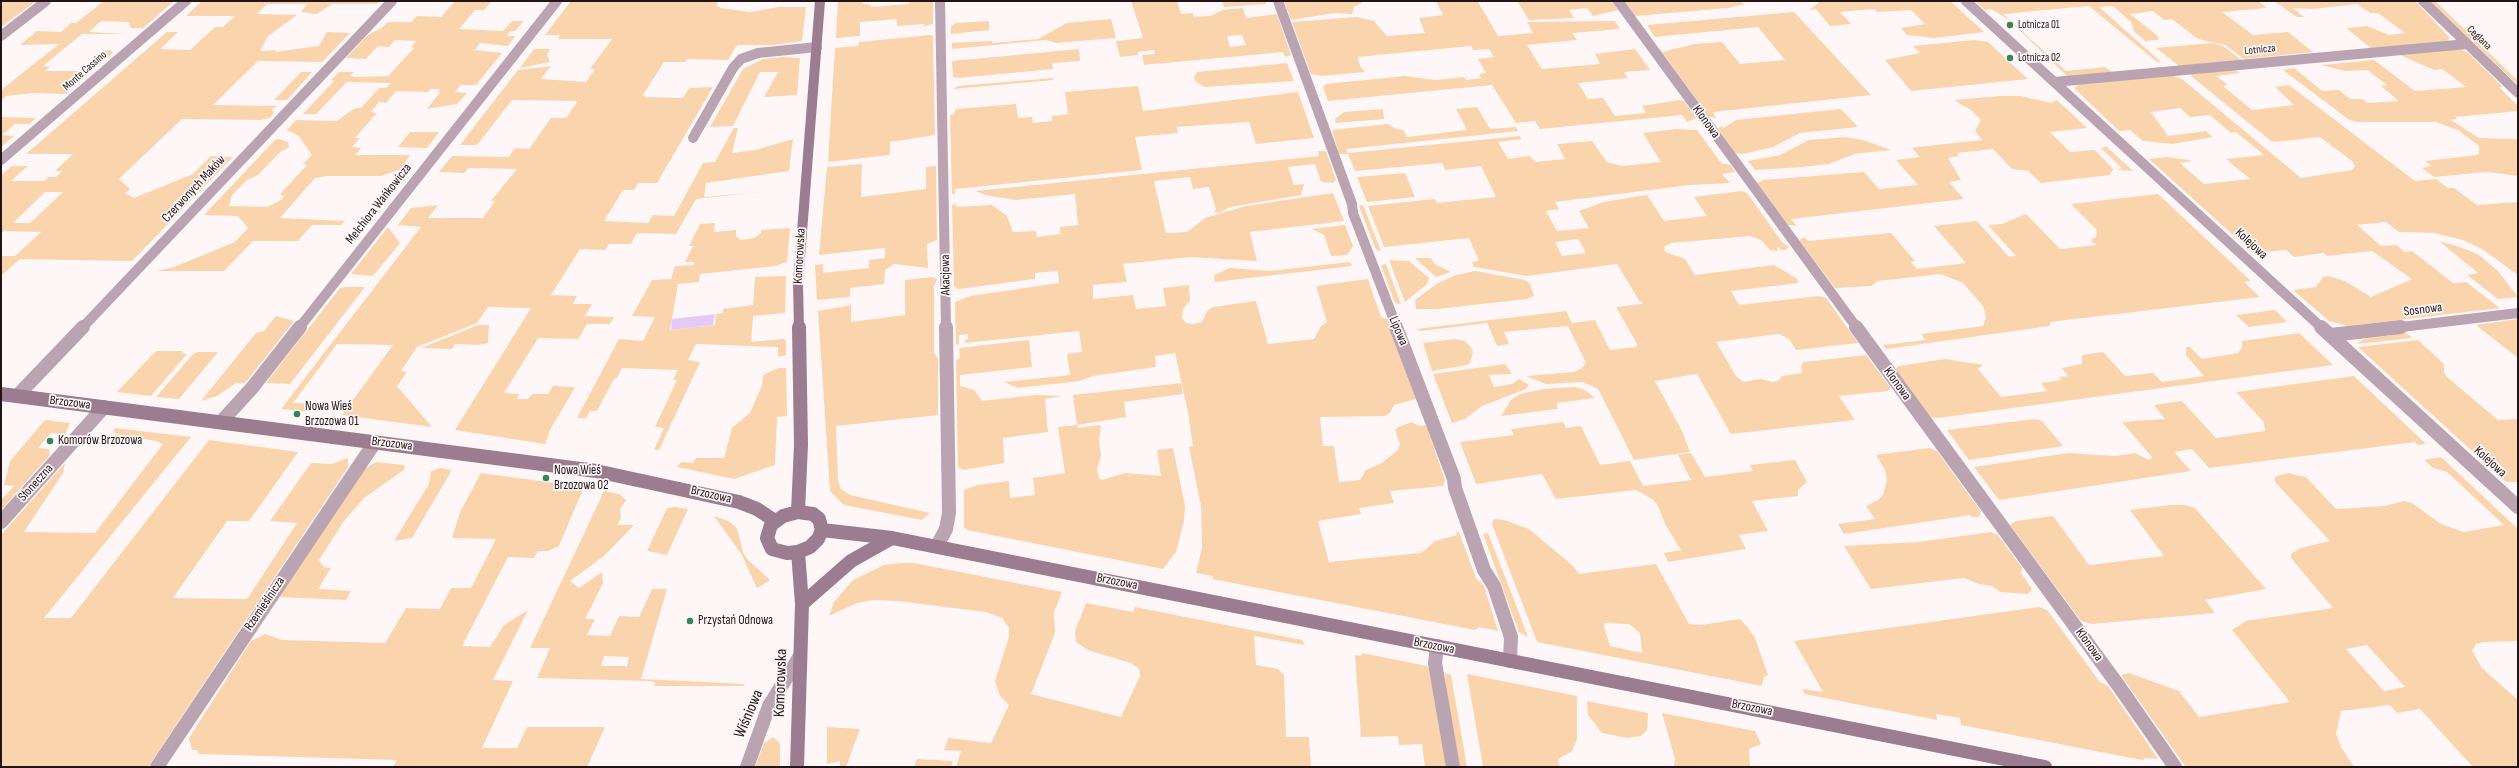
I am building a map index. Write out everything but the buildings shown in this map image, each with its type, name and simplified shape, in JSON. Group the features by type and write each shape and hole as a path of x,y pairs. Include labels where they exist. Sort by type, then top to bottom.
{"street":[{"path":"1,36 46,1"},
{"name":"Monte Cassino","path":"1,160 186,1"},
{"name":"Czerwonych Maków","path":"17,396 392,1"},
{"name":"Melchiora Wańkowicza","path":"221,422 252,388 557,1"},
{"name":"Komorowska","path":"798,512 801,445 798,283 820,1"},
{"name":"Akacjowa","path":"936,546 946,530 949,513 940,1"},
{"name":"Lipowa","path":"1278,1 1352,204 1353,213 1454,479 1455,488 1484,570 1494,586 1511,637 1510,661"},
{"name":"Klonowa","path":"1618,1 2118,685 2175,767"},
{"name":"Kolejowa","path":"1966,1 2518,507"},
{"name":"Ceglana","path":"2423,1 2518,93"},
{"name":"Lotnicza","path":"2054,82 2467,44"},
{"path":"693,138 733,68 741,59 758,52 817,47"},
{"name":"Sosnowa","path":"2331,335 2518,313"},
{"name":"Brzozowa","path":"1,394 615,474 739,502 757,510 775,521"},
{"name":"Słoneczna","path":"1,522 104,407"},
{"name":"Rzemieślnicza","path":"157,767 375,442"},
{"path":"798,512 816,516 821,522 822,530 814,543 798,552 781,553 770,546 767,534 775,521 788,514 798,512"},
{"name":"Brzozowa","path":"822,530 892,538 936,546 2046,767"},
{"path":"802,604 851,560 892,538"},
{"name":"Komorowska","path":"797,767 802,604 798,552"},
{"path":"1438,646 1436,663 1453,767"},
{"name":"Wiśniowa","path":"747,767 769,706 800,656"}],"shaded area":[{"path":"1,1 36,1 1,27"},
{"path":"104,1 174,1 143,28 131,28 128,22 101,21 89,32 126,34 82,34 43,66 50,67 45,71 81,71 104,51 110,50 113,53 65,94 33,93 6,96 1,101 1,90 59,44 20,45 37,31 61,32 71,23 76,23"},
{"path":"202,1 381,1 377,4 332,4 317,14 301,12 307,4 267,4 257,14 297,15 268,36 260,51 276,50 275,52 319,46 327,32 350,33 322,62 258,61 213,105 277,106 272,109 274,113 270,118 261,120 182,119 119,179 130,189 125,193 134,198 193,174 211,156 233,157 132,261 20,259 1,276 1,256 15,256 41,232 4,231 1,234 1,175 12,166 28,166 11,181 44,181 49,177 56,177 62,171 55,171 73,154 26,154 167,32 178,32 160,49 190,50 215,27 223,27 235,16 186,16","holes":["45,192 63,192 30,223 13,223"]},
{"path":"455,1 492,1 484,10 475,10 459,29 503,31 512,21 524,21 515,31 510,31 507,36 515,36 508,46 480,43 475,50 502,53 476,85 461,85 455,92 467,93 457,104 427,109 440,92 438,92 440,89 430,89 428,92 396,91 386,103 379,102 371,112 377,113 355,138 360,138 352,147 361,148 355,155 410,155 401,169 381,176 327,176 315,178 280,218 345,221 341,225 312,225 298,241 253,241 224,271 156,271 174,267 235,242 248,228 238,216 204,215 275,140 279,139 288,142 289,147 279,153 258,175 247,180 232,195 229,206 267,207 284,197 280,194 307,165 303,164 312,155 299,136 287,130 296,120 337,121 355,108 361,108 379,88 386,88 391,83 347,82 316,114 303,114 334,81 331,80 339,72 354,72 350,76 356,77 388,76 414,48 411,47 416,41 395,40 389,47 378,46 366,59 346,58 368,35 381,28 388,22 411,22 417,16 441,17"},
{"path":"571,1 717,1 717,6 721,8 750,12 779,7 806,7 802,41 774,45 737,45 728,60 687,59 685,62 664,62 643,95 645,97 683,98 689,88 713,87 657,183 638,183 634,190 623,190 604,221 648,223 653,215 674,216 703,163 715,162 734,128 738,128 732,153 755,150 793,139 789,171 706,183 704,197 761,192 696,199 676,234 637,233 631,244 609,244 605,250 580,249 551,295 577,296 573,304 592,304 585,316 614,317 610,324 587,324 578,339 538,338 504,393 519,394 517,399 528,399 532,394 548,394 553,386 575,387 550,430 545,444 455,430 531,308 488,307 477,323 417,347 401,371 407,372 397,386 432,427 342,415 393,345 337,344 293,403 323,404 317,412 281,409 421,227 398,225 411,208 438,205 428,218 483,218 495,201 491,201 517,169 468,168 464,173 439,172 452,156 509,157 515,148 529,149 551,118 566,118 578,101 512,100 477,145 460,145 518,70 551,66 541,79 586,82 595,69 590,69 612,39 558,39 560,35 545,35"},
{"path":"838,1 861,1 864,4 871,5 871,7 909,4 909,1 933,1 933,24 922,27 925,24 897,26 897,19 860,22 860,36 836,38"},
{"path":"1131,1 1177,1 1181,14 1193,13 1194,17 1210,16 1223,10 1243,8 1246,18 1277,14 1291,55 1285,57 1283,52 1144,65 1142,55 1155,54 1154,50 1138,52 1138,55 1120,57 1116,41 1143,38","holes":["1242,35 1246,45 1230,47 1227,36"]},
{"path":"1222,1 1265,1 1266,4 1224,7"},
{"path":"1284,1 1365,1 1354,7 1352,14 1335,13 1291,20"},
{"path":"1436,1 1488,1 1478,2 1498,36 1533,33 1527,22 1615,21 1620,29 1572,33 1577,40 1527,45 1542,69 1600,64 1595,54 1635,49 1650,70 1624,72 1628,78 1578,83 1588,99 1603,98 1615,116 1646,113 1642,106 1679,100 1684,101 1696,118 1687,122 1682,115 1540,129 1535,121 1516,123 1492,85 1328,101 1323,87 1326,84 1405,76 1436,80 1464,77 1466,80 1481,78 1479,74 1486,73 1478,59 1494,57 1489,49 1473,50 1471,46 1358,57 1360,66 1365,72 1322,76 1311,74 1292,22 1357,17 1374,21 1387,36 1425,33 1419,18 1443,15"},
{"path":"1517,1 1612,1 1618,10 1593,16 1587,8 1569,10 1574,18 1529,20"},
{"path":"1624,1 1739,1 1745,4 1728,8 1635,16"},
{"path":"1821,1 1950,1 1984,32 1934,38 1907,35 1901,28 1925,24 1911,10 1878,12 1874,9 1840,12 1851,24 1830,26 1816,9 1809,10"},
{"path":"1975,1 2258,1 2267,8 2222,12 2253,35 2288,32 2313,52 2244,59 2225,45 2198,39 2172,19 2164,20 2153,11 2130,14 2159,37 2157,38 2159,40 2145,41 2134,31 2131,22 2113,6 2099,7 2161,62 2157,62 2089,6 2003,14 2066,71 2105,67 2112,72 2067,76 2009,20 1991,9 1985,10"},
{"path":"2274,1 2415,1 2450,38 2447,41 2371,48 2346,28 2367,26 2389,35 2405,33 2378,13 2370,13 2357,4 2313,9 2293,8 2304,17 2297,17"},
{"path":"2430,1 2435,1 2479,43 2518,81 2518,85"},
{"path":"1794,12 1871,95 1713,112 1716,118 1709,117 1662,52 1695,44 1722,42 1740,64 1785,60 1758,27 1655,37 1647,25"},
{"path":"1111,19 1116,38 1056,43 1046,40 952,49 952,43 992,41 992,43 1038,39 1067,23"},
{"path":"989,21 989,30 951,34 951,26 955,23"},
{"path":"930,35 933,36 935,135 890,142 890,155 828,162 835,48 858,46 859,42"},
{"path":"1974,40 1988,42 2028,79 1911,91 1885,60 1920,53 1913,46"},
{"path":"2212,43 2223,46 2241,60 2179,66 2156,48"},
{"path":"2458,48 2468,53 2503,87 2499,87 2518,106 2518,111 2455,117 2457,119 2451,120 2479,138 2518,139 2518,176 2487,172 2434,177 2422,168 2432,166 2425,161 2477,155 2479,154 2479,146 2458,130 2436,122 2356,122 2348,119 2283,70 2294,68 2322,91 2339,90 2350,99 2362,99 2368,103 2399,101 2381,86 2387,85 2367,70 2345,71 2321,65 2374,60 2415,91 2466,87 2442,69 2434,70 2398,54"},
{"path":"534,49 550,49 547,55 550,62 520,68"},
{"path":"1079,49 1080,61 1052,63 1053,69 958,78 953,77 952,61"},
{"path":"783,57 800,58 797,95 764,97 778,72 760,72 733,126 710,127 743,69 763,59"},
{"path":"1287,63 1294,81 1205,87 1196,82 1194,78 1197,72"},
{"path":"2234,69 2240,73 2216,76 2228,85 2223,86 2252,110 2294,105 2275,87 2289,85 2415,181 2436,179 2448,188 2454,188 2477,205 2518,202 2518,275 2482,249 2463,240 2434,233 2399,232 2386,222 2357,225 2381,246 2396,245 2405,252 2412,251 2453,283 2466,282 2500,308 2347,326 2329,321 2293,290 2316,287 2323,277 2328,276 2345,281 2371,297 2412,279 2372,251 2327,256 2324,253 2294,257 2286,250 2253,253 2149,159 2167,157 2192,161 2180,163 2204,184 2250,179 2226,159 2264,155 2236,132 2231,133 2210,115 2190,117 2180,108 2151,112 2168,136 2206,131 2213,137 2173,144 2143,141 2130,130 2119,131 2074,88 2080,84 2170,75 2182,79 2301,178 2352,170 2355,166 2352,161 2320,137 2275,142 2271,141 2191,76 2192,73"},
{"path":"301,72 312,72 287,100 274,100"},
{"path":"1053,78 1053,80 953,89 958,86"},
{"path":"1138,86 1143,111 1298,92 1314,138 1256,144 1249,122 1177,127 1178,133 1135,137 1142,170 955,189 955,194 952,194 950,115 954,114 956,109 1016,104 1018,118 1032,117 1033,123 1052,121 1052,116 1068,114 1065,92"},
{"path":"2000,96 2021,96 2051,103 2057,100 2087,128 2050,132 2070,152 2095,150 2113,169 2110,175 2041,183 2028,171 2012,169 1993,149 1957,153 1959,156 1948,158 1961,180 1949,182 1964,199 1791,219 1797,226 1788,225 1757,183 1763,180 1864,172 1879,189 1918,185 1896,160 1920,157 1912,148 1982,140 1975,131 1981,120 1971,110 1954,100"},
{"path":"1477,107 1490,129 1516,127 1518,131 1346,149 1348,153 1520,136 1521,139 1498,142 1508,159 1530,156 1535,162 1565,159 1557,144 1592,141 1607,162 1622,166 1661,162 1643,133 1676,129 1697,130 1721,163 1730,165 1735,172 1722,174 1730,183 1690,185 1555,202 1559,209 1546,211 1557,231 1589,228 1579,211 1604,202 1647,195 1664,221 1707,216 1694,197 1741,191 1747,193 1782,242 1789,247 1786,250 1781,250 1778,246 1777,251 1770,250 1761,240 1750,236 1671,243 1664,247 1665,252 1685,259 1695,275 1774,265 1796,278 1799,283 1731,291 1739,305 1819,296 1826,298 1858,343 1796,350 1789,339 1779,334 1716,342 1736,376 1743,382 1761,379 1772,382 1778,381 1782,376 1802,373 1801,367 1803,362 1866,355 1890,387 1888,391 1839,396 1855,420 1731,434 1697,374 1655,381 1682,431 1690,452 1634,460 1598,389 1583,382 1546,384 1526,376 1574,372 1582,368 1586,363 1568,326 1504,332 1509,344 1497,346 1487,323 1421,331 1416,329 1566,311 1572,323 1595,320 1610,350 1636,347 1637,344 1616,307 1642,304 1642,301 1640,302 1617,264 1527,276 1474,267 1472,262 1479,261 1469,238 1384,247 1368,206 1435,199 1437,203 1496,197 1481,166 1445,170 1442,163 1355,171 1348,154 1339,154 1332,130 1388,124 1396,129 1403,130 1407,137 1467,130 1456,109","holes":["1578,239 1586,253 1562,256 1555,242"]},
{"path":"1383,109 1384,119 1336,123 1335,119 1344,112"},
{"path":"1841,109 1858,127 1800,133 1773,147 1743,154 1735,153 1718,128 1722,126 1724,128 1736,120"},
{"path":"1,117 36,118 29,124 15,124 2,135 14,136 1,147"},
{"path":"410,132 439,132 427,148 398,147"},
{"path":"1846,137 1863,140 1891,150 1854,154 1829,164 1802,167 1755,170 1748,161 1780,155 1809,140"},
{"path":"2107,146 2133,171 2117,170 2122,168 2101,148"},
{"path":"1318,151 1326,151 1336,180 1333,183 1321,182 1315,164 1288,167 1294,185 1304,184 1301,195 1230,207 1220,213 1214,212 1216,209 1209,187 1193,189 1190,177 1154,181 1166,233 1187,232 1205,218 1246,206 1333,193 1344,221 1250,232 1257,261 1190,257 1123,264 1127,282 1093,285 1093,299 1133,295 1136,309 1166,306 1163,288 1189,285 1190,301 1183,309 1182,318 1186,323 1193,324 1202,322 1207,311 1213,307 1256,301 1268,344 1314,339 1321,326 1327,322 1316,286 1368,279 1381,317 1389,320 1416,399 1394,405 1390,413 1384,416 1320,417 1323,446 1334,446 1339,482 1360,480 1366,470 1382,463 1398,450 1400,444 1395,430 1398,427 1412,422 1419,426 1426,425 1445,480 1443,486 1390,491 1394,503 1359,508 1361,514 1318,521 1329,562 1421,553 1435,541 1457,535 1456,532 1459,532 1476,578 1484,586 1498,631 1479,627 1475,630 1212,579 1213,576 1196,573 1202,548 1201,506 1189,447 1193,446 1188,412 1175,353 1155,356 1156,367 1093,376 1080,381 1018,388 1004,382 1070,375 1067,354 1082,352 1079,331 965,343 965,340 968,339 968,334 959,335 959,344 956,345 955,302 970,296 1059,283 1058,272 1055,271 1035,273 1035,279 959,289 954,287 952,205 956,204 956,207 992,205 1007,216 1013,232 1036,231 1037,237 1060,234 1060,227 1078,225 1075,194 1016,200 985,195 976,191 1319,156"},
{"path":"862,164 861,197 926,189 926,167 936,166 937,240 927,244 928,268 894,264 885,270 884,284 850,288 850,297 817,300 815,265 823,264 823,273 869,268 869,260 885,258 885,248 819,255 827,167"},
{"path":"1405,173 1415,197 1367,202 1357,177"},
{"path":"2158,194 2251,281 2244,282 2260,297 2050,322 2050,326 1886,349 1883,345 1925,340 1921,334 1983,326 1986,317 1983,306 1963,283 1941,274 1878,281 1871,286 1835,288 1799,240 1805,237 1808,241 1891,233 1915,261 1911,262 1917,269 1966,263 1934,226 1977,221 2009,257 2016,256 1988,225 2002,224 2026,214 2060,249 2096,245 2091,240 2096,237 2097,230 2071,204"},
{"path":"1363,205 1381,251 1376,250 1359,206"},
{"path":"715,223 714,232 736,230 736,236 741,240 754,238 761,233 761,230 790,228 787,262 775,266 700,274 699,282 678,284 670,330 715,325 716,314 723,313 723,309 753,305 755,277 786,276 785,313 753,316 751,342 786,340 786,355 778,357 778,347 696,344 688,360 700,362 659,450 654,450 664,428 655,427 677,380 673,380 678,370 622,368 617,378 614,379 597,411 590,411 586,418 577,418 619,339 643,341 655,317 632,316 652,280 671,279 675,266 694,265 694,262 685,262 693,246 689,246 700,224"},
{"path":"1345,225 1353,246 1347,255 1331,256 1324,235 1312,229"},
{"path":"388,227 400,243 373,276 351,274"},
{"path":"2439,241 2460,247 2479,255 2498,271 2518,297 2498,299 2467,275 2478,273"},
{"path":"1415,258 1431,258 1435,264 1451,272 1436,277"},
{"path":"1389,260 1409,261 1429,278 1427,284 1405,302"},
{"path":"1350,262 1352,266 1215,282 1214,275 1230,268 1270,271"},
{"path":"1386,264 1401,304 1395,303 1381,265"},
{"path":"1475,271 1525,280 1530,284 1534,296 1527,299 1437,309 1416,309 1415,300 1438,283 1456,275"},
{"path":"933,277 937,279 934,287 934,353 938,358 938,415 836,426 838,480 841,489 850,495 930,513 922,520 844,505 830,491 818,311 851,305 851,322 905,315 905,280"},
{"path":"365,287 290,384 266,383 340,288"},
{"path":"2275,310 2287,322 2249,327 2236,315"},
{"path":"715,314 713,325 671,330 672,319"},
{"path":"276,316 294,321 245,383 236,383 217,396 201,401 256,333 264,331"},
{"path":"2518,319 2518,358 2476,325"},
{"path":"478,325 489,325 488,343 478,345 455,344 452,349 421,348"},
{"path":"2299,333 2333,365 1938,418 1929,417 1894,370 1899,366 1945,359 1983,365 1978,369 2001,397 2047,391 2041,383 2062,380 2059,377 2068,376 2062,368 2082,364 2082,355 2103,352 2125,376 2153,373 2162,382 2204,376 2186,355 2186,348 2189,346 2202,359 2238,353 2242,348 2242,341"},
{"path":"2406,333 2412,338 2357,344 2364,339"},
{"path":"1455,339 1465,341 1470,346 1473,352 1470,363 1467,365 1432,371 1423,343"},
{"path":"1029,340 1032,367 960,375 960,386 974,390 982,401 1036,395 1062,396 1045,399 1048,432 1003,438 1004,463 963,470 958,467 956,360 960,358 959,348"},
{"path":"2418,340 2444,364 2444,372 2447,377 2498,420 2518,419 2518,482 2506,482 2358,347"},
{"path":"156,351 182,351 181,353 187,354 151,396 117,392"},
{"path":"198,352 218,352 179,399 156,397 193,354"},
{"path":"1505,364 1512,374 1489,375 1494,387 1512,384 1519,379 1529,385 1526,389 1482,406 1465,419 1452,423 1433,374"},
{"path":"778,368 786,368 787,416 777,417 775,465 734,479 677,467 681,462 693,463 696,458 724,458 732,428 750,413 762,385 763,375"},
{"path":"2354,376 2426,444 2418,445 2415,442 2209,468 2192,449 2174,452 2191,471 1999,500 1974,467 2068,453 2116,456 2135,453 2149,460 2152,458 2151,456 2122,422 2165,419 2154,405 2182,401 2216,438 2265,431 2264,422 2236,392"},
{"path":"1181,383 1183,394 1124,402 1126,417 1077,425 1073,395"},
{"path":"1575,387 1585,390 1595,398 1557,403 1557,409 1501,416 1511,400 1520,394 1544,389"},
{"path":"2035,419 2042,421 2063,446 1969,460 1947,430"},
{"path":"45,420 70,423 65,434 51,433 38,448 49,449 50,455 1,510 1,500 14,486 4,485 10,461"},
{"path":"1563,422 1566,428 1581,426 1600,465 1630,461 1643,486 1691,480 1678,455 1691,453 1705,477 1753,471 1750,465 1795,460 1807,482 1798,490 1798,496 1752,501 1768,531 1739,535 1746,549 1668,562 1664,553 1681,550 1666,526 1657,504 1652,499 1636,490 1556,499 1542,474 1476,484 1460,442 1514,435 1511,429"},
{"path":"1077,425 1078,428 1101,425 1099,441 1101,456 1097,469 1099,478 1102,480 1125,473 1161,476 1157,450 1173,448 1185,506 1184,521 1176,552 1163,569 967,530 964,527 964,490 978,485 1009,481 1010,498 1035,495 1033,478 1065,473 1058,427"},
{"path":"115,428 191,437 44,618 71,618 209,440 298,452 249,521 227,521 173,598 247,599 297,523 270,521 311,463 332,464 348,458 348,467 148,767 1,767 1,535 65,463 63,473 24,532 95,533 163,444 156,441 116,434 113,432"},
{"path":"1929,448 1937,451 1981,512 1979,517 1972,517 1971,515 1844,534 1838,524 1875,519 1866,506 1878,500 1883,495 1887,480 1885,470 1876,455"},
{"path":"2441,457 2518,529 2518,641 2484,642 2476,644 2472,651 2482,668 2518,700 2518,767 2473,767 2420,709 2397,713 2390,705 2341,711 2336,734 2341,747 2354,767 2185,766 2121,675 2129,673 2179,691 2199,717 2290,702 2232,630 2246,621 2333,608 2291,558 2291,554 2300,548 2330,541 2275,482 2275,477 2288,473 2306,477 2336,509 2385,506 2404,501 2412,503 2441,524 2464,532 2504,525 2447,472 2433,468 2424,460","holes":["2367,645 2405,687 2384,691 2346,649"]},
{"path":"376,462 404,465 405,469 364,498 344,521 319,560 324,567 331,568 318,589 351,591 346,600 279,597 362,470"},
{"path":"440,468 452,470 412,538 394,541 429,484 431,471"},
{"path":"481,473 584,487 559,546 548,551 538,551 534,558 508,557 462,646 490,647 504,625 528,610 493,680 513,681 482,748 517,748 527,727 605,727 587,767 393,767 397,760 199,754 197,750 192,750 189,738 251,641 265,634 282,640 385,643 406,608 440,609 451,588 471,588 496,539 452,538 460,512"},
{"path":"604,491 619,494 626,500 620,509 621,517 618,525 634,525 604,556 570,581 579,588 602,572 603,583 585,619 595,619 587,635 610,636 619,616 639,617 652,589 667,589 641,679 745,684 744,686 654,686 655,682 648,681 537,678 550,648 530,648","holes":["604,656 629,657 627,666 601,666"]},
{"path":"2184,505 2195,508 2266,589 2205,600 2215,613 2092,624 2081,621 2010,525 2016,521 2053,516 2089,565 2164,556 2130,510"},
{"path":"675,507 688,509 667,555 647,551 667,508"},
{"path":"714,516 728,521 737,528 743,552 748,560 770,580 757,588 742,555"},
{"path":"1494,519 1504,520 1529,529 1573,566 1579,574 1656,564 1689,624 1701,625 1740,619 1749,629 1755,638 1768,675 1764,677 1762,686 1537,642 1492,524","holes":["1605,623 1629,624 1640,633 1642,653 1610,646 1604,627"]},
{"path":"1991,532 1998,535 2022,568 2021,573 2032,589 2028,594 2000,592 1992,586 1979,584 1964,578 1871,589 1844,546 1918,542"},
{"path":"1488,533 1528,637 1519,632 1483,534"},
{"path":"914,563 1062,592 1054,612 1055,633 1031,694 1121,717 1140,676 1139,669 1131,663 1088,650 1076,642 1075,631 1086,603 1133,612 1135,607 1302,640 1305,645 1254,636 1256,665 1278,669 1284,675 1286,737 1309,737 1311,767 956,767 961,751 944,750 948,738 991,743 1009,705 1000,696 995,681 1009,637 1009,628 1002,618 986,612 897,601 874,600 857,603 829,616 834,602 853,580 884,565"},
{"path":"2039,607 2047,610 2100,682 2108,686 2158,759 2147,758 2142,760 1961,725 1960,718 1936,714 1937,720 1804,694 1803,689 1823,692 1794,641"},
{"path":"1362,653 1427,666 1431,670 1446,767 1425,767 1422,744 1399,745 1398,736 1361,737 1355,655 1361,656"},
{"path":"1445,673 1451,675 1467,767 1458,767 1446,691"},
{"path":"1467,674 1577,696 1577,740 1572,751 1558,759 1560,767 1483,767"},
{"path":"1587,701 1648,713 1647,730 1641,736 1628,738 1602,733 1588,715"},
{"path":"1662,713 1755,731 1761,744 1749,749 1750,767 1674,767 1675,759"},
{"path":"827,727 860,729 846,767 840,767 840,761 827,764"},
{"path":"773,737 780,743 780,767 755,767 764,743"},
{"path":"917,759 953,761 951,767 914,767"}],"place":[{"name":"Lotnicza 01","path":"2010,25"},
{"name":"Lotnicza 02","path":"2010,58"},
{"name":"Nowa Wieś Brzozowa 01","path":"297,414"},
{"name":"Komorów Brzozowa","path":"50,441"},
{"name":"Nowa Wieś Brzozowa 02","path":"546,478"},
{"name":"Przystań Odnowa","path":"690,621"}]}
